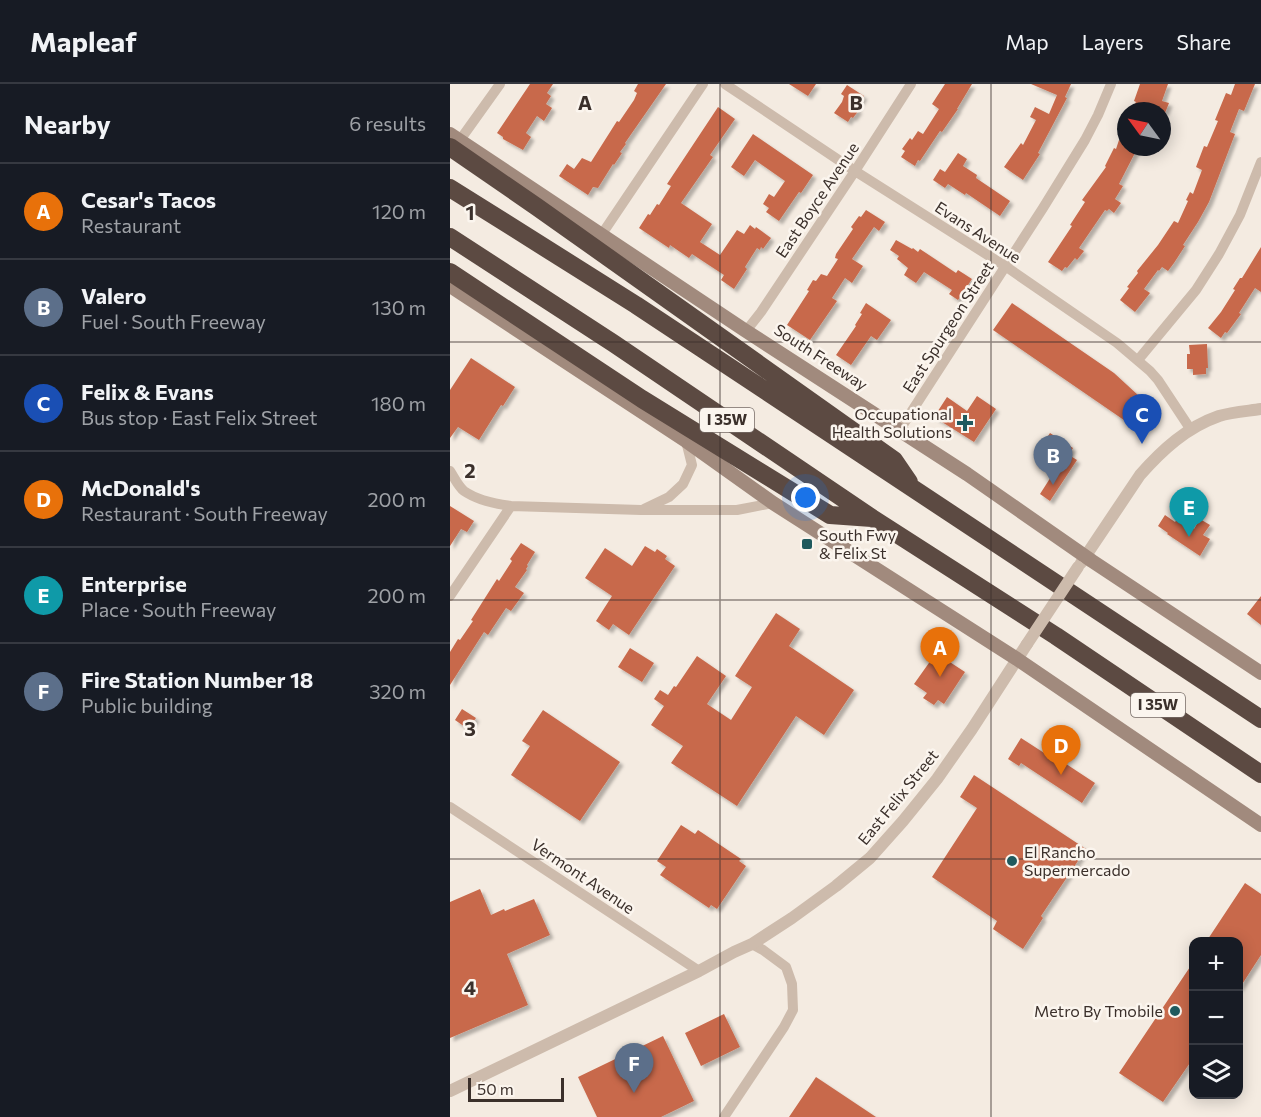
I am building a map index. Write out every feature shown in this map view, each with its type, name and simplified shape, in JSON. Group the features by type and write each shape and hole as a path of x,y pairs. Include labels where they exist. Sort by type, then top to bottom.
{"highway":[{"path":"453,140 547,214 894,460 916,490"},
{"name":"I 35W","path":"450,188 636,305 1261,719"},
{"name":"I 35W","path":"450,237 613,343 872,518 1056,636 1261,774"},
{"path":"450,272 642,399 830,515 872,518"}],"main road":[{"name":"South Freeway","path":"453,140 602,234 746,331 967,474 1082,562 1261,673"},
{"path":"450,286 686,441 773,503 1017,659 1261,825"}],"street":[{"path":"453,140 500,84"},
{"path":"602,234 703,84"},
{"name":"Evans Avenue","path":"725,84 855,171 1005,266 1101,332 1150,370 1191,430"},
{"name":"East Boyce Avenue","path":"746,331 911,84"},
{"name":"East Spurgeon Street","path":"899,431 1085,140 1111,84"},
{"path":"1138,360 1196,290 1219,254 1240,215 1261,162"},
{"name":"East Felix Street","path":"450,1091 752,944 836,886 870,858 937,779 1150,463 1179,436 1191,430 1220,416 1261,409"},
{"path":"640,510 669,497 684,484 692,465 686,441"},
{"path":"450,471 462,490 477,498 511,506 737,510 773,503"},
{"path":"450,596 511,506"},
{"name":"Vermont Avenue","path":"450,807 699,971"},
{"path":"724,1117 793,1010 792,984 786,967 752,944"}],"building":[{"path":"530,84 553,84 547,93 551,96 546,104 552,108 544,121 537,116 526,133 531,137 523,150 497,133"},
{"path":"638,84 666,84 625,143 620,152 622,153 598,188 593,187 588,195 559,176 567,164 574,169 582,158 591,162 617,121 619,122 634,100 637,93 634,91"},
{"path":"789,84 816,84 808,96"},
{"path":"945,84 972,84 958,109 915,166 901,157 905,151 902,149 918,131 923,134 939,109 932,104"},
{"path":"1031,84 1071,84 1065,97 1067,98 1038,153 1040,154 1023,180 1004,167 1021,143 1023,145 1036,120 1030,117 1035,107 1049,114 1057,95"},
{"path":"1140,84 1168,84 1162,101 1166,102 1134,101"},
{"path":"1235,84 1255,84 1244,111 1239,109 1230,132 1235,134 1209,202 1174,263 1168,271 1162,267 1158,270 1144,289 1150,293 1135,312 1120,300 1138,273 1137,271 1174,221 1178,223 1188,201 1186,200 1190,192 1193,194 1202,170 1196,167 1204,146 1207,147 1218,121 1215,120 1226,93 1231,95"},
{"path":"847,85 864,96 856,109 859,110 848,122 834,113 842,102 844,96 841,94"},
{"path":"718,107 735,119 710,155 713,157 681,203 712,224 700,242 720,255 737,230 744,234 750,225 771,238 763,249 757,248 734,289 721,280 724,275 692,254 689,258 639,228 648,214 650,215 657,204 659,205 671,186 667,184"},
{"path":"753,134 813,175 779,221 766,212 769,208 763,204 769,194 774,197 785,181 755,160 744,176 731,167"},
{"path":"1117,146 1117,156 1133,156 1119,184 1123,186 1115,199 1121,203 1114,213 1109,209 1105,210 1079,248 1084,251 1077,260 1075,258 1062,271 1048,262 1072,226 1070,225 1085,202 1082,200 1106,167 1114,148 1116,149"},
{"path":"958,153 967,159 963,166 977,175 976,178 1010,201 1000,216 966,193 965,195 948,184 945,188 933,180 940,169 945,172"},
{"path":"866,210 885,222 879,231 874,227 852,259 863,266 852,283 845,278 832,298 837,301 810,340 787,325 809,291 807,290 813,280 816,281 821,274 827,276 838,259 835,258 836,254 853,229 851,227"},
{"path":"896,240 918,252 920,249 956,273 958,270 972,279 958,300 949,294 952,290 924,272 916,283 904,275 908,268 897,259 899,256 890,250"},
{"path":"1261,247 1261,292 1255,288 1239,313 1241,314 1221,338 1208,328 1221,312 1235,290 1233,289"},
{"path":"866,303 891,320 877,340 871,336 851,365 836,355 856,326"},
{"path":"1012,303 1114,373 1139,396 1149,410 1137,429 993,330"},
{"path":"1207,344 1206,374 1193,375 1193,369 1187,369 1189,345"},
{"path":"471,358 515,387 479,440 458,427 450,438 450,390"},
{"name":"Occupational Health Solutions","path":"977,396 996,409 974,442 934,417 947,397 967,411"},
{"path":"1050,433 1073,448 1069,455 1077,460 1050,501 1040,494 1056,469 1035,456"},
{"path":"450,506 474,521 467,532 461,529 450,546"},
{"path":"1165,515 1175,522 1178,518 1194,529 1200,519 1210,525 1203,535 1210,539 1200,556 1158,526"},
{"path":"521,543 535,552 527,565 527,570 515,587 524,593 511,611 506,608 488,635 484,632 450,685 450,652 473,621 471,620 497,579 499,581 512,561 510,559"},
{"path":"645,546 655,552 657,549 675,566 629,635 613,624 609,630 596,621 612,596 585,578 605,548 632,566"},
{"path":"1261,596 1261,625 1247,614"},
{"path":"776,613 800,629 789,646 854,690 824,735 796,716 737,806 671,763 683,746 651,725 664,706 654,699 660,690 668,695 674,686 676,687 697,656 726,676 707,704 731,720 752,687 735,676"},
{"path":"630,648 654,663 642,682 618,667"},
{"path":"936,653 965,672 944,704 938,700 934,705 923,698 927,693 914,684"},
{"path":"462,709 476,718 468,729 455,720"},
{"path":"543,710 620,762 580,821 511,775 530,746 522,741"},
{"path":"1021,738 1095,783 1082,803 1021,763 1019,766 1008,759"},
{"name":"El Rancho Supermercado","path":"974,775 1086,849 1041,916 1043,918 1023,949 993,929 997,921 932,877 977,808 960,797"},
{"path":"681,825 695,834 698,830 741,859 739,861 746,866 717,909 711,905 709,908 660,875 666,867 657,861"},
{"path":"1245,883 1261,894 1261,955 1243,983 1243,937 1209,937"},
{"path":"480,889 491,915 534,899 550,935 507,954 528,1005 450,1038 450,902"},
{"path":"1189,968 1189,1064 1163,1102 1119,1073"},
{"path":"724,1014 740,1047 701,1066 685,1033"},
{"path":"663,1036 694,1101 661,1117 597,1117 578,1077"},
{"path":"816,1077 876,1117 789,1117"}],"place":[{"name":"Occupational Health Solutions","path":"965,423"},
{"name":"Felix & Evans","path":"1142,444"},
{"name":"Valero","path":"1053,485"},
{"name":"Enterprise","path":"1189,537"},
{"name":"South Fwy & Felix St","path":"807,544"},
{"name":"Cesar's Tacos","path":"940,677"},
{"name":"McDonald's","path":"1061,775"},
{"name":"El Rancho Supermercado","path":"1012,861"},
{"name":"Metro By Tmobile","path":"1175,1011"},
{"name":"Fire Station Number 18","path":"634,1093"}]}
